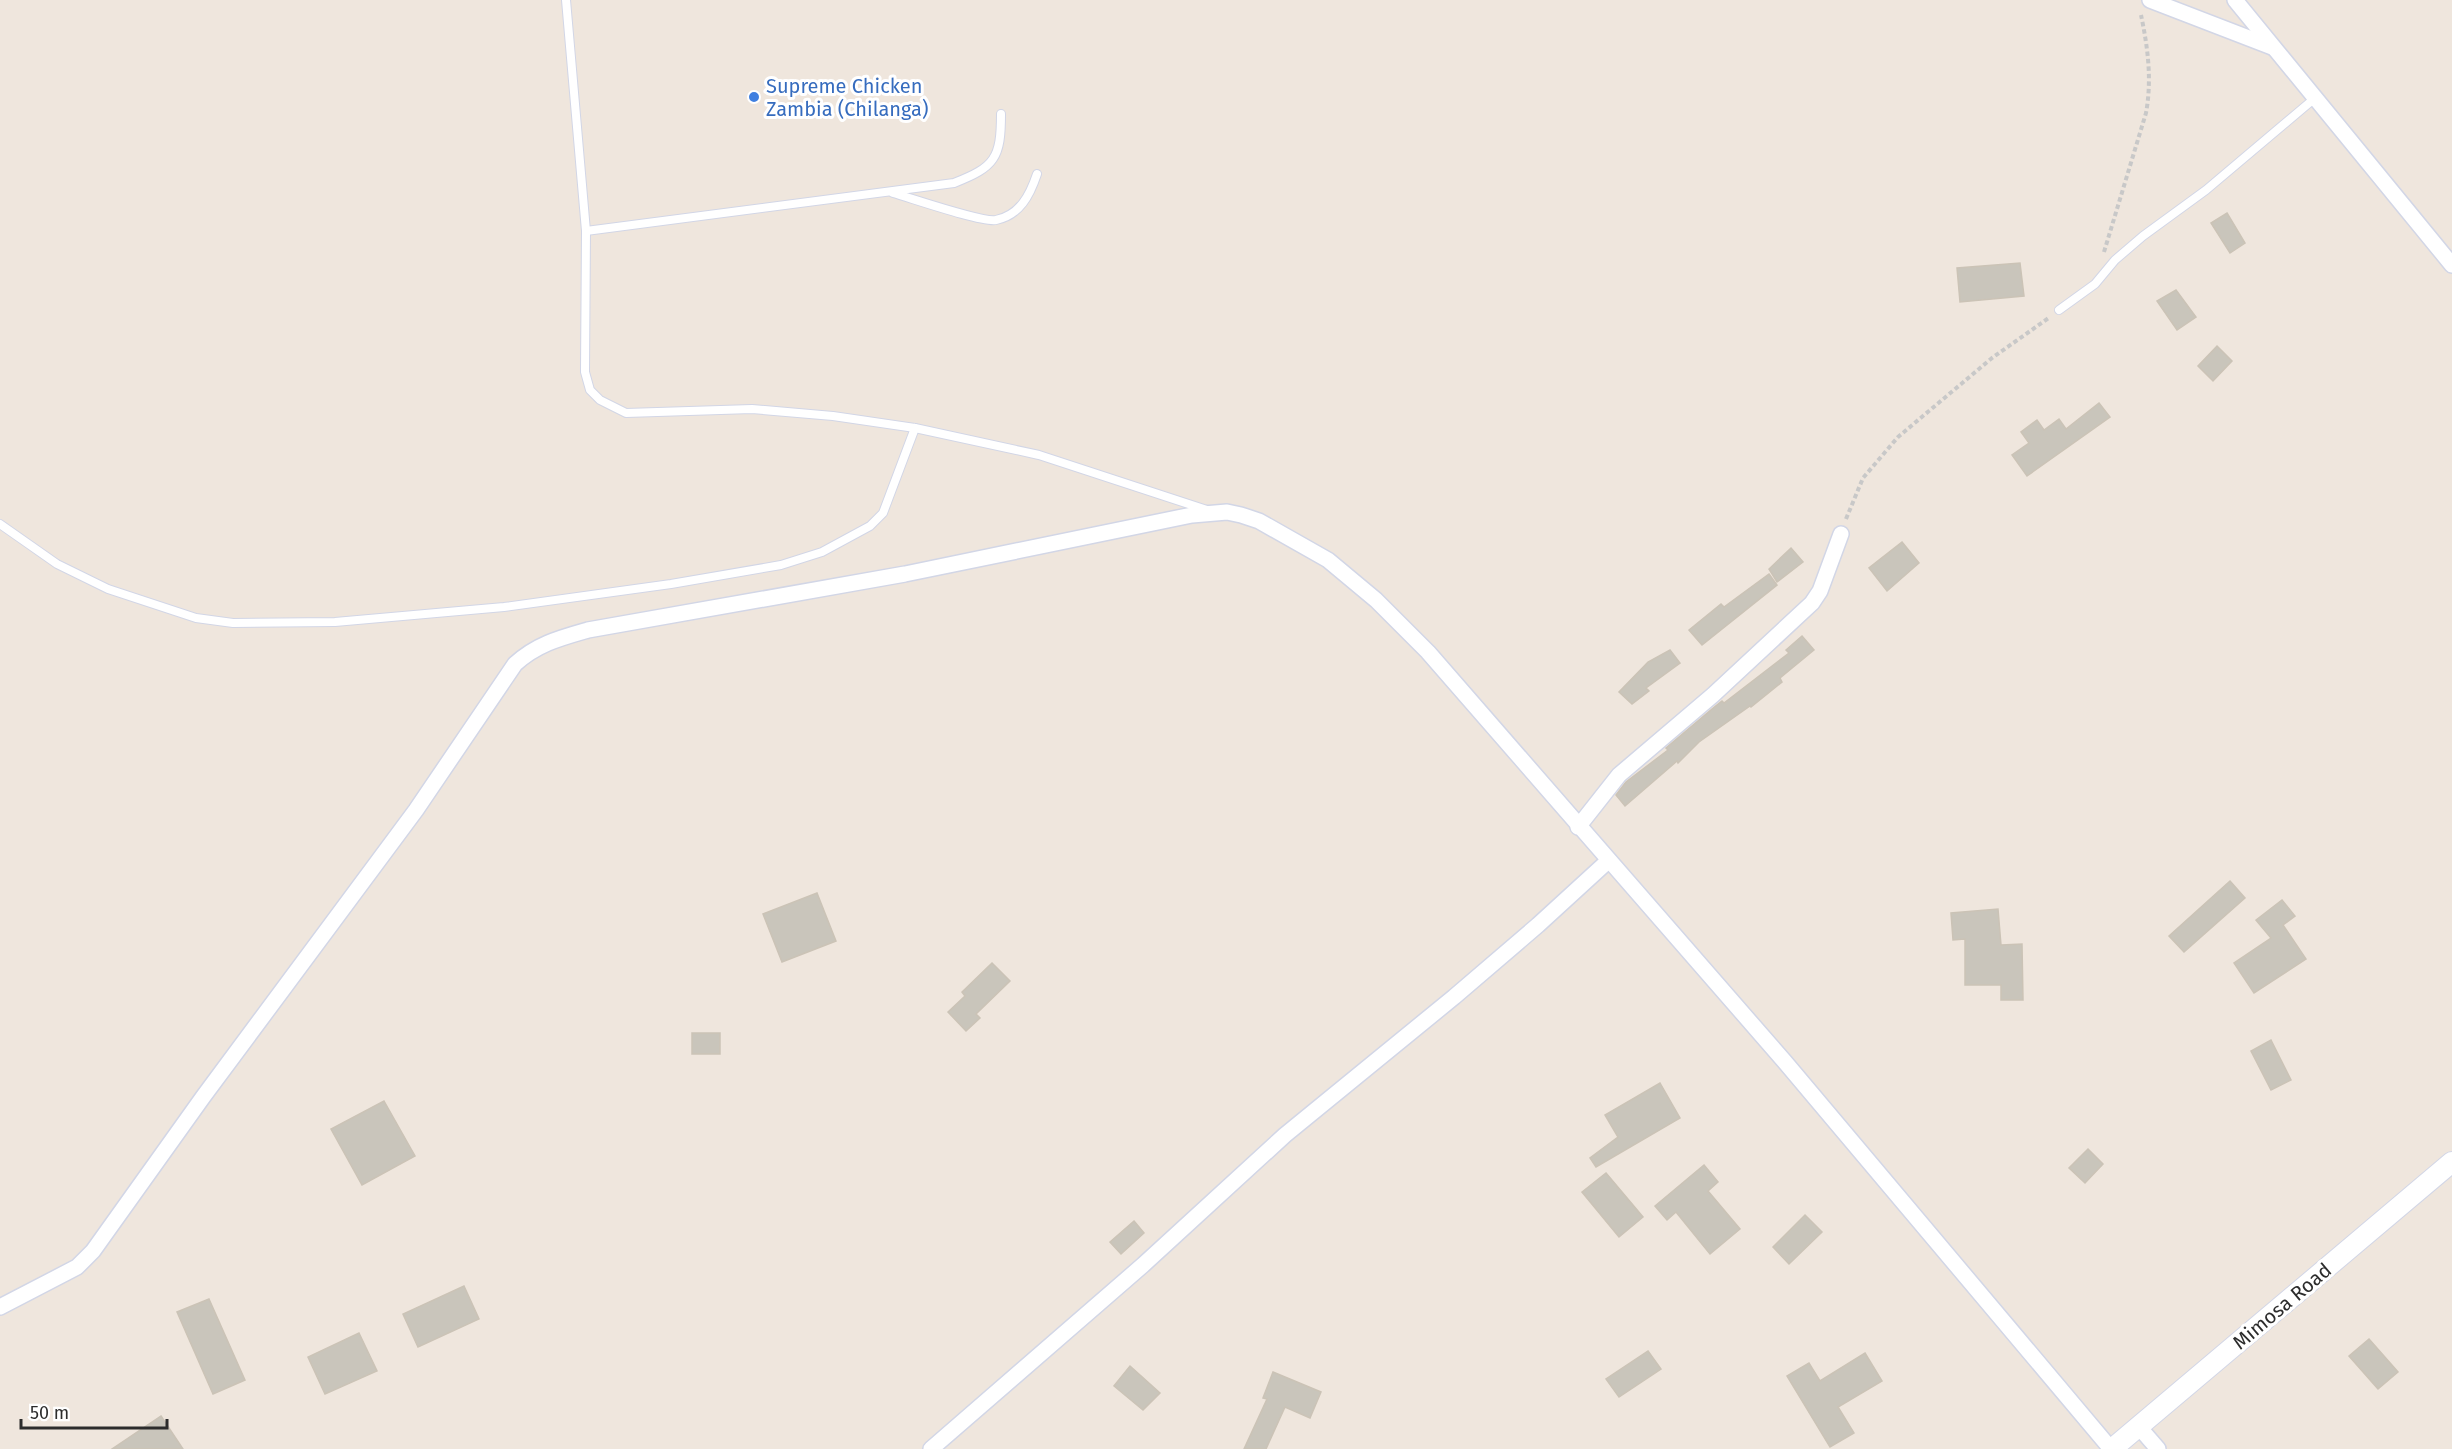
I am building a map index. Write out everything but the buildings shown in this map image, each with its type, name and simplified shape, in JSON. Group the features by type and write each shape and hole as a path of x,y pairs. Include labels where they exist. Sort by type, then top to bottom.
{"street":[{"path":"2235,0 2452,265"},
{"path":"2145,5 2275,48"},
{"path":"0,1307 77,1267 93,1251 203,1097 416,810 515,664 528,652 541,645 588,630 905,574 1214,512 1227,512 1259,521 1328,560 1376,600 1428,652 1785,1062 2112,1449"},
{"path":"1578,827 1619,775 1730,680 1812,603 1820,591 1841,534"},
{"path":"931,1449 1143,1264 1286,1135 1538,925 1608,861"},
{"name":"Mimosa Road","path":"2112,1449 2452,1162"},
{"path":"2139,1427 2158,1449"}],"lane":[{"path":"566,0 586,231 585,372 591,390 600,400 626,413 752,410 833,416 915,428 1039,455 1214,512"},
{"path":"2059,310 2095,284 2115,260 2143,236 2206,190 2315,98"},
{"path":"586,231 954,183 981,172 996,156 1001,142 1001,114"},
{"path":"890,192 994,221 1014,213 1029,197 1037,174"},
{"path":"0,524 57,564 108,589 196,618 233,623 335,622 504,607 671,584 770,567 822,552 870,526 883,513 915,428"}],"path":[{"path":"2095,284 2146,113 2149,96 2149,62 2145,5"},
{"path":"1841,534 1858,486 1870,467 1891,444 1992,358 2059,310"}],"place":[{"name":"Supreme Chicken Zambia (Chilanga)","path":"754,97"}]}
